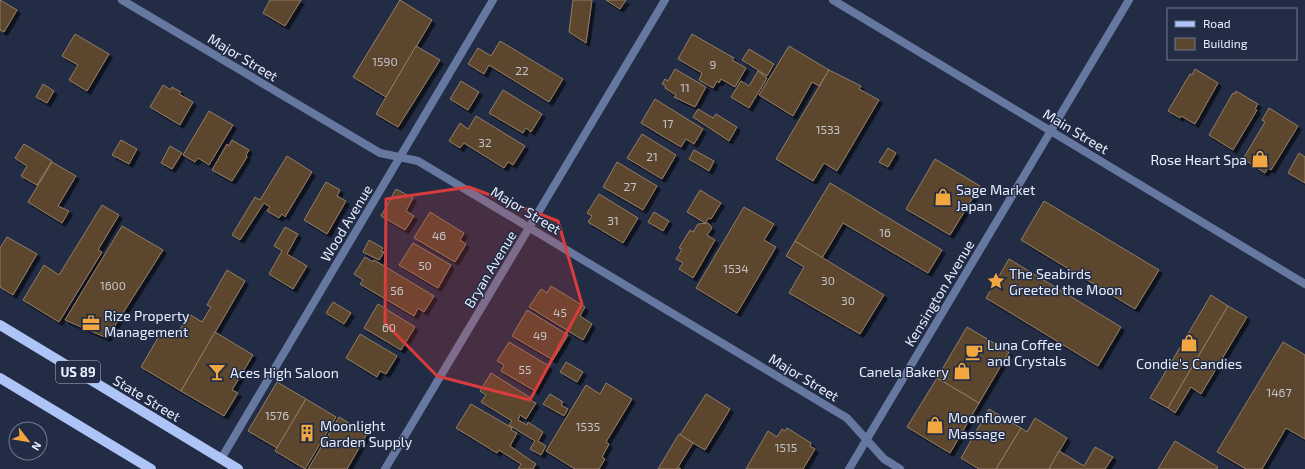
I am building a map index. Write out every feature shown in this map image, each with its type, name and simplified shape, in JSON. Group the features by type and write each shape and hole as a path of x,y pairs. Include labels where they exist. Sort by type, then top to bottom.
{"main road":[{"name":"State Street","path":"0,325 238,469"},
{"path":"0,378 150,469"}],"street":[{"name":"Major Street","path":"122,0 380,153 418,161 847,418 884,459 900,469"},
{"name":"Wood Avenue","path":"222,459 493,0"},
{"name":"Bryan Avenue","path":"385,469 665,0"},
{"name":"Main Street","path":"833,0 1305,284"},
{"name":"Kensington Avenue","path":"850,469 1129,0"}],"highlighted area":[{"path":"469,187 558,221 582,304 530,400 437,376 385,323 386,199"}],"building":[{"path":"0,0 17,10 4,32 0,30"},
{"path":"270,0 301,0 285,26 263,13"},
{"path":"400,0 432,20 386,97 353,77"},
{"path":"573,0 592,0 586,43 569,32"},
{"path":"606,0 626,0 620,9"},
{"path":"75,34 109,54 87,91 69,80 78,65 62,56"},
{"path":"692,34 734,58 732,60 746,68 735,87 721,79 719,83 717,81 713,88 699,80 702,73 678,59"},
{"path":"500,41 563,79 549,102 489,65 484,74 468,64 478,48 491,56"},
{"path":"416,46 440,60 398,127 376,114"},
{"path":"789,46 829,70 819,86 812,82 793,116 759,95"},
{"path":"749,49 774,64 767,76 742,60"},
{"path":"675,69 706,87 695,107 674,97 676,95 665,88 666,86 662,84 665,79 668,81"},
{"path":"1195,69 1218,83 1195,124 1168,111 1190,74 1192,75"},
{"path":"829,70 861,86 859,89 879,100 837,171 824,163 813,181 776,159"},
{"path":"758,71 767,78 749,108 731,97 741,81 749,86"},
{"path":"461,81 479,92 468,110 450,99"},
{"path":"43,84 54,91 47,103 36,97"},
{"path":"163,85 171,90 172,87 181,92 179,94 193,102 180,125 150,107"},
{"path":"503,90 542,114 531,132 526,128 523,133 489,113"},
{"path":"1236,91 1258,104 1255,109 1257,110 1233,150 1209,135 1233,93 1235,94"},
{"path":"655,99 703,129 694,144 686,139 681,147 641,123"},
{"path":"1269,108 1298,126 1271,170 1268,168 1265,173 1243,159 1265,122 1262,120"},
{"path":"698,109 713,118 716,114 737,127 729,141 693,117"},
{"path":"209,111 233,125 209,165 198,158 195,162 183,155"},
{"path":"476,116 525,146 513,165 508,162 504,168 464,143 460,148 449,141 460,123 468,129"},
{"path":"642,134 676,155 662,179 627,158"},
{"path":"121,140 137,149 129,164 112,155"},
{"path":"232,140 249,150 246,155 247,157 232,181 212,170 227,144 229,146"},
{"path":"24,144 52,161 37,185 21,176 27,166 15,158"},
{"path":"170,146 182,153 172,169 161,163"},
{"path":"888,148 896,153 888,167 879,162"},
{"path":"694,150 714,161 709,171 689,159"},
{"path":"1299,153 1305,157 1305,183 1288,173"},
{"path":"287,156 312,172 285,217 282,214 279,218 267,211 270,207 264,203 240,240 232,235 255,197 260,200"},
{"name":"Sage Market Japan","path":"935,159 980,186 950,235 906,209"},
{"path":"52,162 76,176 58,206 69,211 62,223 28,202"},
{"path":"617,162 657,186 643,210 603,187"},
{"path":"326,182 340,190 337,196 346,201 327,234 304,220"},
{"path":"830,183 942,250 928,273 843,223 822,258 795,241"},
{"path":"396,189 413,198 406,211 414,216 405,230 381,216"},
{"path":"700,190 721,203 711,219 709,218 705,223 687,212"},
{"path":"599,194 638,218 623,243 588,222 592,216 587,213"},
{"path":"1044,201 1159,270 1135,309 1021,240"},
{"path":"102,205 119,215 98,250 102,252 59,322 23,300 44,265 59,275"},
{"path":"744,207 774,224 764,240 776,247 737,313 696,288"},
{"path":"430,212 464,233 460,240 466,244 455,262 414,238"},
{"path":"654,212 669,221 663,231 648,222"},
{"path":"708,223 712,228 707,235 715,240 693,278 679,269 683,263 676,259 682,249 679,248 690,230 693,232 698,224"},
{"path":"122,226 163,250 107,338 65,320"},
{"path":"285,227 298,234 287,254 307,266 293,289 269,274 282,251 274,246"},
{"path":"7,237 37,254 13,295 0,287 0,248"},
{"path":"369,240 383,248 381,251 384,252 379,260 363,252"},
{"path":"795,241 884,295 860,334 789,293 804,267 786,256"},
{"path":"413,243 451,265 438,288 399,265"},
{"path":"365,257 373,262 374,260 434,296 424,312 418,308 414,316 360,284 363,280 354,274"},
{"path":"1009,259 1121,327 1098,366 986,298"},
{"path":"227,270 245,281 181,391 141,367 162,331 175,338 189,314 202,322 211,307 207,305"},
{"path":"551,286 585,307 580,316 592,324 583,340 529,307 541,289 547,293"},
{"path":"1211,295 1228,306 1168,408 1150,398"},
{"path":"333,302 351,313 344,324 326,313"},
{"path":"378,304 415,327 401,350 364,328"},
{"path":"1228,306 1247,317 1201,394 1191,387 1175,413 1168,408"},
{"path":"527,310 568,335 553,360 512,336"},
{"path":"967,327 1009,352 979,403 937,378"},
{"name":"Aces High Saloon","path":"215,332 253,355 232,390 238,393 224,416 181,391"},
{"path":"360,334 397,356 386,374 380,371 377,377 346,358"},
{"path":"509,342 549,366 535,391 501,371 504,365 497,361"},
{"path":"1283,342 1305,355 1305,439 1286,428 1262,469 1246,469 1217,452"},
{"path":"566,362 583,372 577,382 560,372"},
{"path":"491,373 531,398 530,400 536,403 526,419 520,415 518,420 527,425 528,422 543,432 538,441 546,446 541,455 530,449 535,441 509,425 512,421 481,402 486,395 480,391"},
{"path":"937,378 979,403 950,453 907,427"},
{"path":"277,382 306,399 277,448 248,431"},
{"path":"606,383 632,399 606,442 609,444 602,457 605,459 599,469 575,469 546,451 586,385 600,394"},
{"path":"550,394 563,402 561,405 568,409 564,416 543,404"},
{"path":"706,394 730,409 705,450 680,435"},
{"name":"Moonlight Garden Supply","path":"306,399 336,417 305,469 275,451"},
{"path":"471,404 512,428 511,430 517,433 510,446 536,464 533,469 518,469 521,464 499,450 497,453 456,428"},
{"path":"989,409 1021,428 996,469 979,469 961,458"},
{"path":"339,417 367,434 347,469 308,469"},
{"path":"1035,418 1067,438 1049,469 996,469 1021,428 1027,432"},
{"path":"787,428 811,443 810,446 815,449 803,469 746,469 768,431 777,437 782,429 785,431"},
{"path":"679,434 693,443 678,467 681,469 658,469"},
{"path":"1175,441 1218,467 1217,469 1158,469"},
{"path":"1095,447 1113,457 1105,469 1049,469 1059,451 1084,466"}],"place":[{"name":"Rose Heart Spa","path":"1260,159"},
{"name":"Sage Market Japan","path":"943,197"},
{"name":"The Seabirds Greeted the Moon","path":"996,281"},
{"name":"Rize Property Management","path":"91,323"},
{"name":"Condie's Candies","path":"1189,343"},
{"name":"Luna Coffee and Crystals","path":"974,352"},
{"name":"Canela Bakery","path":"962,371"},
{"name":"Aces High Saloon","path":"217,372"},
{"name":"Moonflower Massage","path":"935,425"},
{"name":"Moonlight Garden Supply","path":"307,433"}]}
